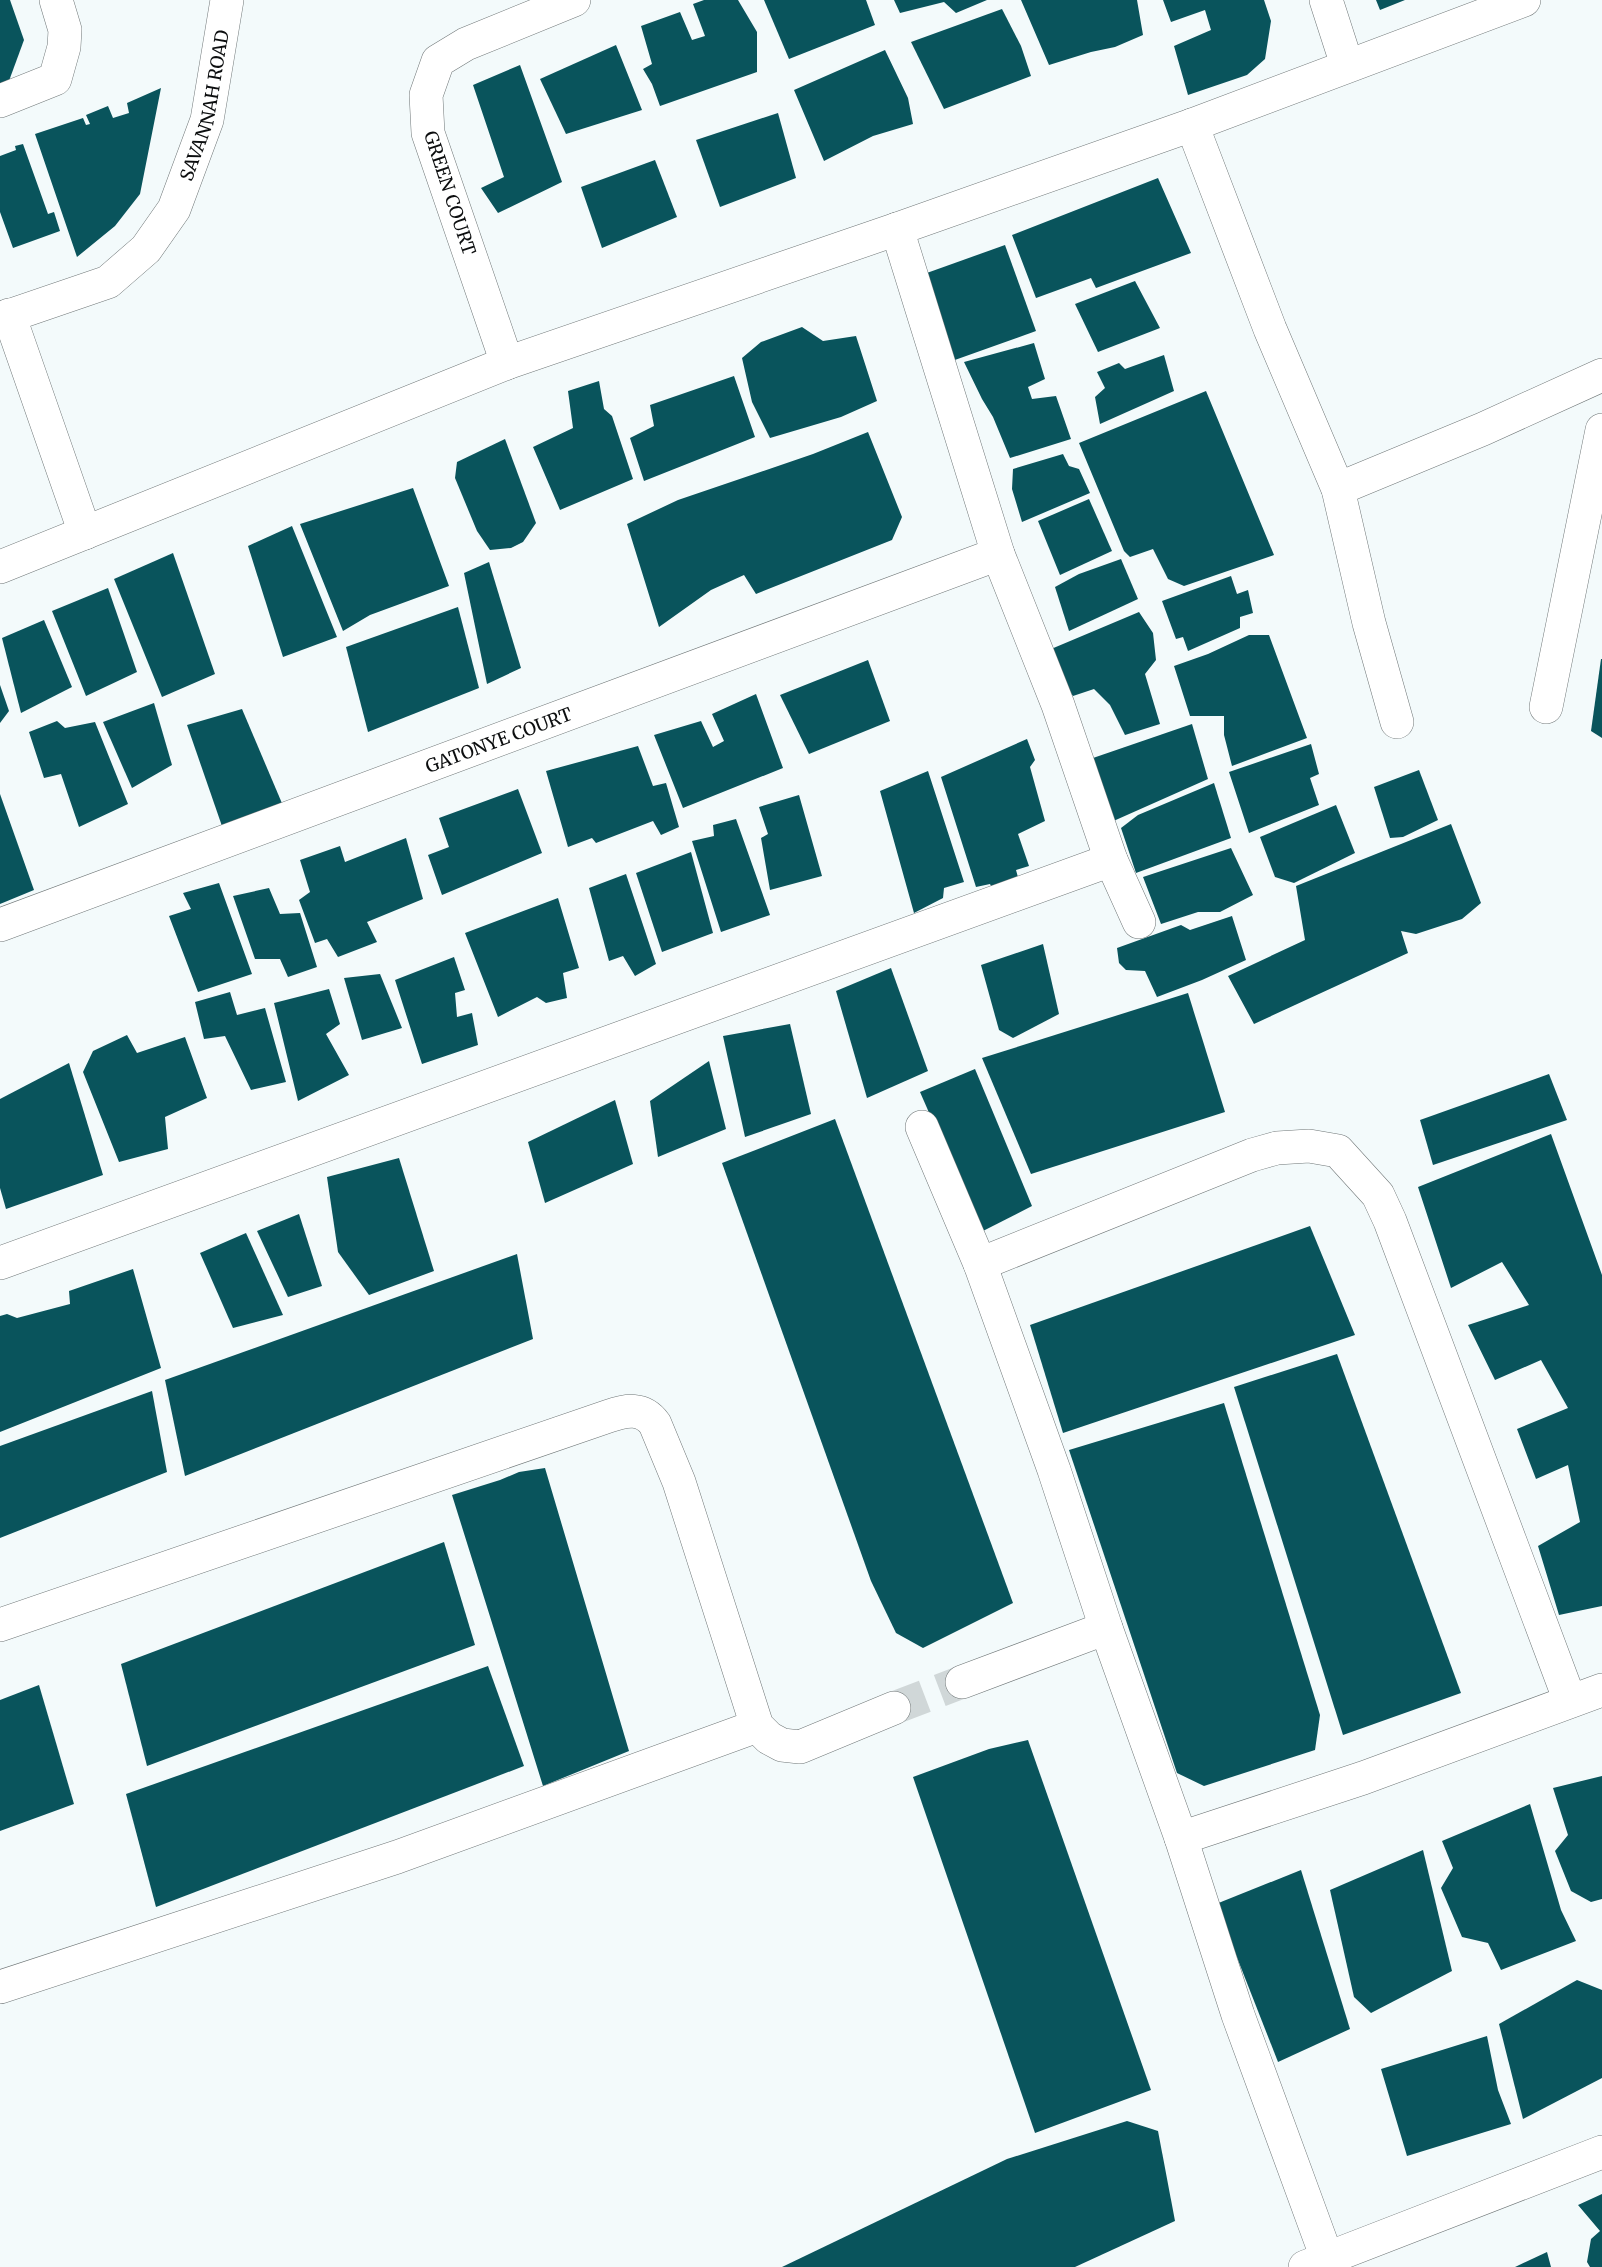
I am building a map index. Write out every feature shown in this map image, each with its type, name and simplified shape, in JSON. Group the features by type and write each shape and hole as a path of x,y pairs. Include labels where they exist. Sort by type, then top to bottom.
{"street":[{"path":"0,101 55,79 64,46 65,30 56,0"},
{"name":"SAVANNAH ROAD","path":"5,317 108,282 146,249 174,208 207,120 227,0"},
{"name":"GREEN COURT","path":"507,363 428,133 426,94 438,62 466,44 574,0"},
{"path":"1326,0 1347,65"},
{"path":"0,567 507,363 1192,125 1524,0"},
{"path":"1192,125 1270,329 1338,489 1369,623 1397,722"},
{"path":"897,229 998,554 1058,705 1111,860 1139,922"},
{"path":"5,317 85,533"},
{"path":"1338,489 1483,429 1602,375"},
{"path":"1546,707 1602,430"},
{"name":"GATONYE COURT","path":"0,925 998,554"},
{"path":"0,1263 1111,860"},
{"path":"922,1127 980,1264 1054,1470 1106,1628 1181,1838 1316,2263 1602,2152"},
{"path":"980,1264 1252,1155 1277,1148 1309,1146 1338,1151 1378,1195 1390,1221 1570,1701"},
{"path":"0,1625 623,1411 639,1411 655,1424 679,1482 757,1726 769,1738 782,1745 800,1748 894,1708"},
{"path":"962,1682 1106,1628"},
{"path":"1181,1838 1363,1778 1602,1690"},
{"path":"0,1987 397,1857 757,1726"}],"building":[{"path":"0,0 10,0 24,40 6,89 0,92"},
{"path":"704,0 738,0 757,32 757,72 660,106 652,84 643,69 652,64 641,26 680,12 692,40 705,36 693,4"},
{"path":"764,0 866,0 875,25 789,59"},
{"path":"894,0 987,0 956,13 944,2 900,13"},
{"path":"1021,0 1137,0 1143,35 1115,47 1049,65"},
{"path":"1163,0 1264,0 1271,21 1265,59 1247,75 1188,95 1174,46 1211,30 1205,10 1171,22"},
{"path":"1376,0 1405,0 1380,10"},
{"path":"1002,9 1021,46 1031,76 944,109 911,42"},
{"path":"616,45 642,110 566,134 540,79"},
{"path":"885,50 908,98 913,124 873,136 824,161 794,90"},
{"path":"520,65 562,182 498,213 481,188 504,177 473,85"},
{"path":"161,88 140,194 115,226 77,257 35,134 83,118 86,125 90,124 86,115 108,106 113,118 129,113 127,103"},
{"path":"778,113 796,178 720,207 696,140"},
{"path":"23,144 48,214 54,212 60,231 13,248 0,212 0,156 16,150 15,146"},
{"path":"655,160 677,217 602,248 581,187"},
{"path":"1158,178 1191,253 1096,288 1091,278 1036,298 1012,235"},
{"path":"1005,245 1036,331 952,361 924,274"},
{"path":"1135,281 1160,328 1098,352 1075,304"},
{"path":"802,327 823,341 856,336 877,401 841,417 770,438 752,402 742,358 761,342"},
{"path":"1034,343 1045,379 1028,387 1032,399 1056,396 1071,439 1010,458 993,417 964,362"},
{"path":"1164,355 1174,391 1100,424 1095,397 1105,388 1097,372 1119,363 1125,369"},
{"path":"734,376 755,437 644,481 630,438 654,426 650,405"},
{"path":"599,381 604,409 612,416 633,479 560,510 533,447 573,428 568,391"},
{"path":"1206,391 1274,555 1184,586 1168,579 1153,549 1130,557 1124,551 1079,443"},
{"path":"868,432 902,517 892,540 756,594 744,575 711,590 659,627 627,524 678,500 813,454"},
{"path":"505,439 536,523 523,542 511,548 490,550 477,531 455,478 457,462"},
{"path":"1063,454 1069,466 1079,469 1090,493 1022,522 1012,489 1013,469"},
{"path":"413,488 449,586 370,615 343,631 300,524"},
{"path":"1089,499 1112,551 1060,575 1038,521"},
{"path":"292,526 337,637 283,657 248,546"},
{"path":"173,553 215,674 162,697 114,579"},
{"path":"1121,559 1138,599 1069,631 1055,587 1079,574"},
{"path":"489,562 521,668 487,684 464,573"},
{"path":"1231,576 1237,594 1248,590 1253,613 1240,617 1240,628 1188,651 1183,637 1176,639 1162,601"},
{"path":"108,588 137,672 86,696 52,611"},
{"path":"458,607 479,688 368,732 346,647"},
{"path":"1139,612 1153,633 1156,660 1145,674 1160,724 1125,735 1110,705 1094,689 1073,696 1044,652"},
{"path":"44,620 72,687 21,713 2,638"},
{"path":"1249,635 1269,635 1307,738 1232,766 1224,735 1224,716 1190,716 1174,666 1208,654"},
{"path":"1602,659 1602,738 1591,731"},
{"path":"868,660 890,721 809,754 780,695"},
{"path":"0,685 9,711 0,723"},
{"path":"756,694 783,768 683,808 654,735 701,721 713,747 724,741 712,714"},
{"path":"154,703 172,765 132,788 103,722"},
{"path":"242,709 284,808 223,829 187,725"},
{"path":"57,721 65,728 95,722 128,804 79,827 61,774 44,778 29,732"},
{"path":"1192,724 1208,779 1109,823 1093,758"},
{"path":"1027,739 1035,760 1030,767 1045,821 1018,834 1029,866 1016,870 1019,881 994,892 990,884 976,887 941,777"},
{"path":"1311,744 1319,774 1310,778 1319,805 1249,833 1229,772"},
{"path":"638,746 653,786 666,783 679,827 661,835 653,821 596,843 592,838 568,847 546,771"},
{"path":"1419,770 1438,820 1403,837 1390,838 1374,787"},
{"path":"928,771 964,882 944,888 943,898 914,913 880,791"},
{"path":"1214,783 1231,838 1136,873 1121,828 1138,815"},
{"path":"518,789 542,853 442,895 428,855 449,847 439,818"},
{"path":"0,794 34,890 0,904"},
{"path":"799,795 822,876 770,890 761,838 768,834 759,807"},
{"path":"1336,805 1355,853 1294,883 1275,877 1260,837"},
{"path":"736,819 770,915 721,932 692,841 714,836 713,825"},
{"path":"1451,824 1481,903 1462,919 1416,934 1401,931 1408,953 1254,1024 1228,976 1305,940 1296,886"},
{"path":"406,838 423,899 367,922 377,942 338,957 327,939 315,943 299,900 310,892 300,860 340,846 345,862"},
{"path":"1231,848 1253,895 1220,912 1198,912 1161,924 1143,877"},
{"path":"691,852 713,933 662,952 636,873"},
{"path":"626,874 656,964 635,976 623,956 609,961 589,888"},
{"path":"219,883 252,974 198,992 169,916 191,909 183,893"},
{"path":"269,888 280,914 300,913 317,967 288,977 280,959 255,959 233,896"},
{"path":"558,898 579,968 563,973 567,998 546,1003 537,997 498,1017 465,933"},
{"path":"1232,916 1246,960 1202,980 1157,997 1145,971 1126,970 1119,963 1117,948 1181,925 1190,930"},
{"path":"1043,944 1059,1014 1013,1038 999,1030 981,965"},
{"path":"454,957 465,990 455,993 457,1017 472,1013 478,1045 422,1064 395,980"},
{"path":"891,968 928,1071 867,1098 836,991"},
{"path":"380,974 402,1028 362,1040 344,978"},
{"path":"329,989 340,1024 326,1034 349,1075 298,1101 274,1003"},
{"path":"230,992 237,1015 265,1008 286,1082 251,1090 225,1036 204,1039 195,1002"},
{"path":"1188,993 1225,1112 1031,1174 982,1058"},
{"path":"790,1024 811,1114 745,1137 723,1036"},
{"path":"127,1035 137,1053 185,1037 207,1098 165,1117 168,1149 119,1162 83,1072 93,1051"},
{"path":"709,1061 726,1129 658,1157 650,1101"},
{"path":"69,1063 103,1175 6,1209 0,1188 0,1099"},
{"path":"975,1069 1032,1206 981,1232 920,1092"},
{"path":"1549,1074 1567,1120 1433,1165 1420,1120"},
{"path":"615,1100 633,1164 545,1203 528,1142"},
{"path":"835,1119 1013,1603 923,1648 896,1633 871,1581 722,1163"},
{"path":"1551,1134 1602,1275 1602,1606 1559,1615 1538,1546 1580,1522 1568,1465 1536,1479 1517,1429 1568,1408 1541,1360 1495,1380 1468,1325 1529,1305 1502,1262 1451,1288 1418,1187"},
{"path":"399,1158 434,1271 369,1295 338,1252 327,1177"},
{"path":"299,1214 322,1286 288,1297 257,1231"},
{"path":"1310,1226 1355,1335 1063,1433 1030,1325"},
{"path":"246,1233 283,1315 233,1328 200,1253"},
{"path":"517,1254 533,1339 185,1476 165,1380"},
{"path":"133,1269 161,1368 0,1432 0,1316 7,1314 17,1318 70,1304 69,1291"},
{"path":"1337,1354 1461,1693 1343,1735 1234,1387"},
{"path":"152,1391 167,1472 0,1538 0,1446"},
{"path":"1224,1403 1320,1715 1315,1750 1204,1786 1177,1773 1069,1450"},
{"path":"545,1468 629,1751 543,1786 452,1495 519,1472"},
{"path":"444,1542 475,1645 147,1766 121,1664"},
{"path":"488,1666 524,1766 156,1907 126,1794"},
{"path":"39,1685 74,1804 0,1831 0,1700"},
{"path":"1028,1740 1151,2090 1035,2133 913,1777 989,1749"},
{"path":"1602,1776 1602,1899 1591,1902 1571,1891 1555,1851 1568,1835 1553,1788"},
{"path":"1530,1804 1561,1910 1576,1941 1501,1970 1488,1943 1462,1937 1441,1888 1453,1868 1442,1841"},
{"path":"1423,1850 1452,1971 1371,2013 1354,1997 1330,1890"},
{"path":"1301,1870 1350,2029 1278,2062 1216,1904"},
{"path":"1577,1980 1602,1990 1602,2078 1523,2119 1499,2024"},
{"path":"1487,2036 1498,2090 1511,2124 1407,2156 1381,2069"},
{"path":"1127,2121 1158,2131 1175,2221 1075,2267 782,2267 1007,2159"},
{"path":"1602,2194 1602,2267 1590,2267 1587,2262 1591,2239 1600,2231 1578,2205"},
{"path":"1547,2252 1551,2267 1515,2267"}],"tunnel":[{"path":"894,1708 962,1682"}]}
